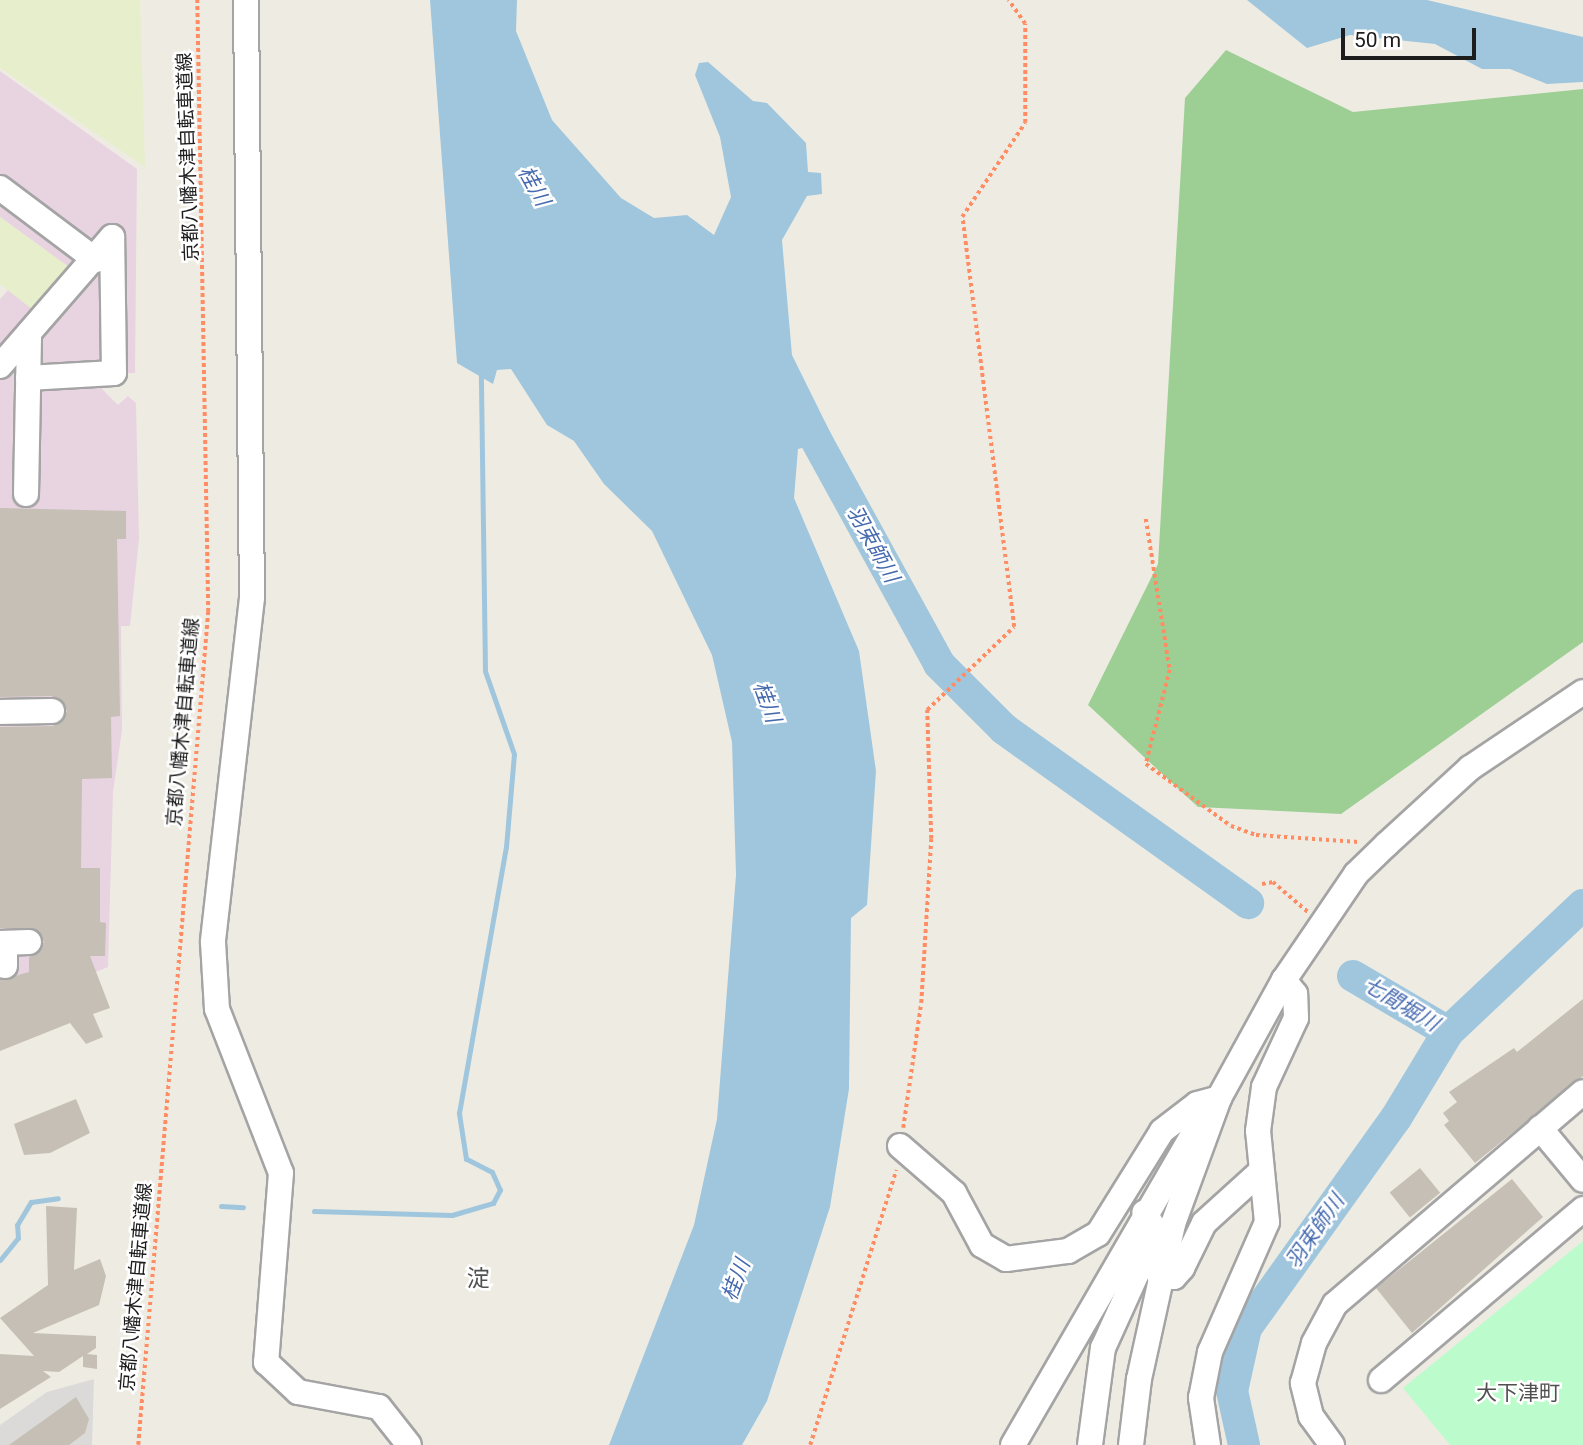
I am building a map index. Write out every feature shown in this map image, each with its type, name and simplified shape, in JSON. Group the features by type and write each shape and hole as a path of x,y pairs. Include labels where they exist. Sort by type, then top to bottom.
{"street":[{"path":"246,0 252,598 213,942 217,1009 281,1172 266,1362 298,1392 379,1407 410,1445"},
{"path":"0,188 96,260"},
{"path":"0,366 96,260 113,237 114,373 28,378"},
{"path":"26,494 29,334"},
{"path":"1131,1445 1159,1275 1219,1098 1283,979 1356,874 1387,844 1470,768 1583,692"},
{"path":"0,712 52,711"},
{"path":"1208,1445 1201,1398 1210,1352 1267,1222 1269,1197 1258,1174 1264,1087 1297,1006 1283,979"},
{"path":"1332,1445 1311,1416 1303,1383 1314,1343 1335,1304 1583,1092"},
{"path":"900,1146 954,1193 982,1245 1006,1259 1068,1251 1098,1234 1162,1131 1197,1104 1219,1098"},
{"path":"1013,1445 1144,1211 1193,1129 1219,1098"},
{"path":"1540,1128 1583,1180"},
{"path":"1159,1275 1174,1277 1182,1268 1204,1223 1258,1174"},
{"path":"1381,1380 1583,1209"},
{"path":"1090,1445 1103,1348 1156,1231 1144,1211"}],"path":[{"name":"京都八幡木津自転車道線","path":"138,1445 208,612 197,0"},
{"path":"810,1445 893,1193 921,1003 931,839 927,710 1014,627 962,217 1025,123 1025,24 1008,0"},
{"path":"1146,519 1170,670 1146,764 1231,826 1256,835 1387,844"},
{"path":"1262,884 1273,882 1299,905"}],"shaded area":[{"path":"0,71 137,169 135,373 119,373 102,389 118,405 128,396 136,403 139,539 130,626 121,626 122,730 113,792 108,967 0,1010 0,299 8,290 36,312 73,270 0,217"},
{"path":"94,1379 92,1445 0,1445 0,1425 47,1392"}],"green space":[{"path":"0,0 140,0 145,167 0,68"},
{"path":"1226,50 1353,112 1583,89 1583,642 1341,814 1198,807 1088,705 1158,564 1185,98"},
{"path":"0,217 73,270 36,312 0,284"},
{"path":"1583,1241 1583,1445 1450,1445 1403,1388"}],"water":[{"name":"桂川","path":"430,0 517,0 516,31 552,120 621,198 654,218 687,215 714,235 731,197 720,137 695,75 699,63 708,62 753,101 767,103 806,143 808,172 821,173 822,194 807,196 782,240 792,355 834,440 798,449 794,498 859,651 876,771 867,905 851,918 849,1089 830,1207 767,1401 742,1445 609,1445 694,1225 717,1119 736,875 732,742 712,655 652,531 604,484 574,441 547,425 511,369 497,370 493,384 457,363"},
{"path":"1247,0 1427,0 1583,37 1583,82 1547,84 1510,69 1482,69 1435,44 1350,35 1307,48"}],"building":[{"path":"0,508 126,511 126,539 117,539 120,716 111,717 112,778 82,779 81,868 100,868 100,922 106,923 105,956 90,956 110,1008 93,1014 103,1037 86,1044 70,1023 0,1051 0,980 29,972 29,957 44,942 35,929 0,928 0,727 53,726 67,711 52,696 0,697"},
{"path":"1583,999 1583,1076 1475,1163 1444,1125 1449,1121 1443,1113 1457,1102 1449,1092 1514,1048 1517,1052"},
{"path":"76,1099 90,1133 50,1153 24,1155 14,1124"},
{"path":"1420,1168 1440,1193 1410,1217 1390,1193"},
{"path":"1512,1179 1543,1217 1412,1333 1376,1288"},
{"path":"46,1206 77,1208 74,1270 100,1259 106,1276 99,1305 33,1333 96,1336 96,1348 87,1354 97,1355 97,1369 83,1367 83,1356 59,1372 43,1371 51,1377 0,1409 0,1354 34,1356 0,1318 48,1285"},
{"path":"76,1397 89,1419 85,1433 69,1445 9,1445"}],"waterway":[{"path":"314,1211 452,1215 493,1203 500,1190 492,1172 466,1159 459,1113 506,847 514,754 485,671 481,369"},
{"name":"羽束師川","path":"798,407 939,664 1004,729 1248,903"},
{"name":"羽束師川","path":"1244,1445 1232,1391 1246,1328 1396,1118 1448,1032 1583,905"},
{"name":"七間堀川","path":"1353,976 1448,1032"},
{"path":"0,1260 18,1238 17,1225 31,1202 58,1198"},
{"path":"221,1206 243,1207"}],"district":[{"name":"淀","path":"478,1279"},
{"name":"大下津町","path":"1518,1393"}]}
